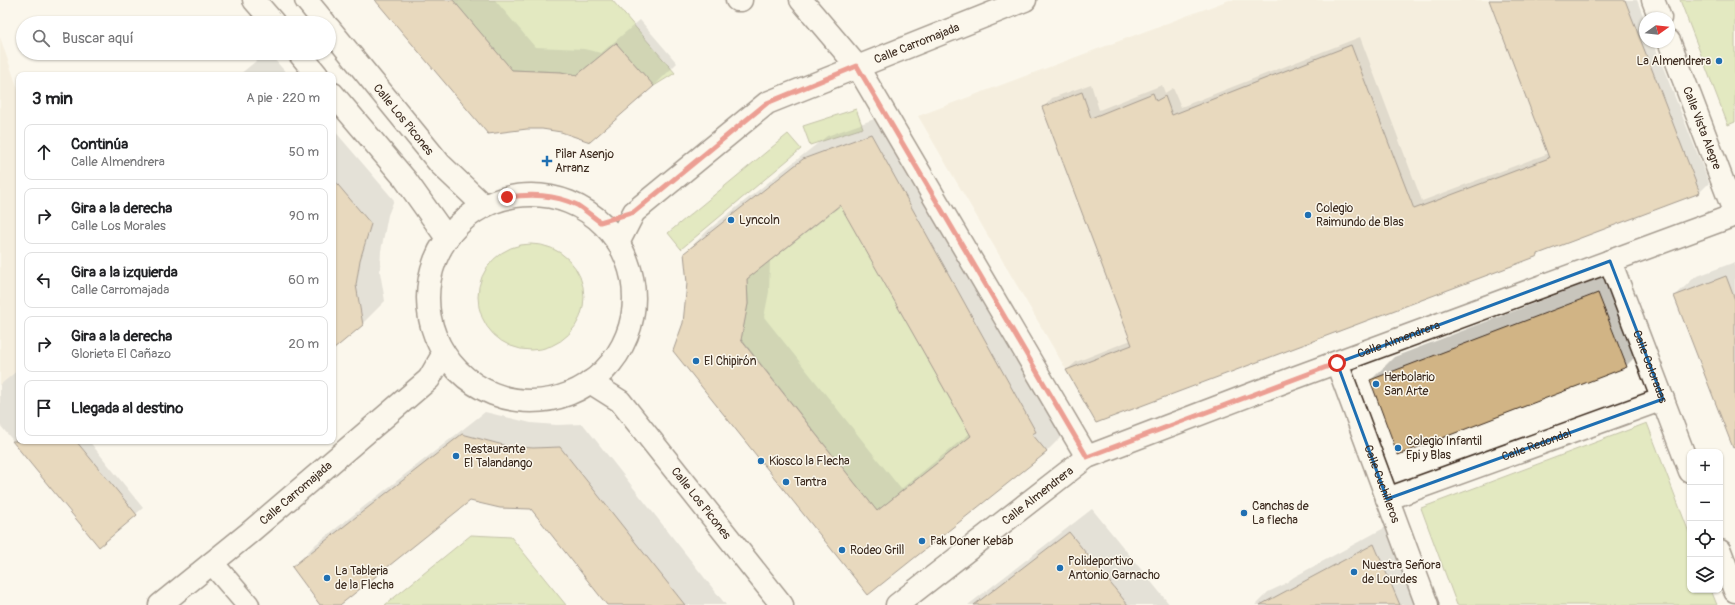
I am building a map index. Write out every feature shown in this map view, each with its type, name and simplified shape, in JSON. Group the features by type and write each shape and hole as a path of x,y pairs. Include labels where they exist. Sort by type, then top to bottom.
{"street":[{"path":"254,0 268,16"},
{"path":"306,0 319,16"},
{"path":"801,0 857,66 1087,457"},
{"name":"Calle Carromajada","path":"600,222 634,212 767,103 1025,0"},
{"path":"1654,0 1658,12"},
{"name":"Calle Los Picones","path":"336,37 440,164 484,206"},
{"name":"Calle Vista Alegre","path":"1672,48 1735,214"},
{"path":"305,60 315,72"},
{"path":"336,98 405,179 447,238"},
{"path":"530,195 554,197 577,206 600,222 618,243 627,261 632,282 633,303 630,325 617,354 609,364 590,382 577,390 553,399 528,401 506,398 484,390 462,374 444,353 435,336 428,308 429,280 435,257 447,238 464,219 484,206 507,197 530,195"},
{"name":"Calle Carromajada","path":"618,243 634,212"},
{"name":"Calle Almendrera","path":"897,605 1087,457 1735,214"},
{"name":"Calle Coloradas","path":"1610,261 1687,463"},
{"name":"Calle Carromajada","path":"160,605 212,563 429,379 444,353"},
{"name":"Calle Cuchilleros","path":"1337,363 1426,605"},
{"name":"Calle Los Picones","path":"609,364 620,401"},
{"path":"429,379 462,374"},
{"name":"Calle Los Picones","path":"590,382 620,401 782,605"},
{"name":"Calle Redondal","path":"1387,499 1663,399"},
{"path":"1722,557 1735,591"},
{"path":"212,563 248,605"}],"highlighted area":[{"path":"1610,261 1663,399 1387,499 1337,363"}],"shaded area":[{"name":"Colegio Raimundo de Blas","path":"1229,0 1625,0 1639,36 1639,48 1644,48 1700,193 1096,421 918,116"},
{"path":"0,37 16,83 16,372 0,385"}],"green space":[{"path":"453,0 612,0 675,73 654,86 616,43 577,75 561,72 512,70"},
{"name":"La Almendrera","path":"1680,0 1735,0 1735,122 1728,125"},
{"path":"856,109 863,128 810,145 803,126"},
{"path":"788,134 801,149 681,249 668,233"},
{"path":"841,205 971,436 877,511 741,339 748,304 747,279"},
{"path":"531,244 551,248 568,260 580,277 584,297 580,317 568,334 551,346 531,350 511,346 494,334 482,317 478,297 482,277 494,260 511,248"},
{"path":"1647,423 1687,527 1687,593 1712,593 1717,605 1457,605 1421,508"},
{"path":"471,535 511,537 566,605 385,605"}],"building":[{"path":"375,0 453,0 512,70 561,72 577,75 616,43 654,86 590,142 561,132 542,129 527,129 488,134"},
{"name":"Colegio Raimundo de Blas","path":"1489,0 1625,0 1639,36 1639,48 1644,48 1700,193 1538,254 1538,256 1096,423 1066,370 1132,345 1042,107 1082,92 1091,118 1153,93 1156,101 1165,96 1172,115 1351,45 1414,209 1549,158"},
{"path":"871,134 1036,432 1032,434 1047,452 868,595 673,351 683,323 687,283 684,253 803,159","holes":["840,205 971,436 877,511 741,340 748,304 747,279"]},
{"path":"336,183 371,224 360,260 356,285 363,325 336,348"},
{"path":"1726,276 1735,300 1735,447 1733,448 1674,296"},
{"path":"1598,293 1627,367 1398,455 1370,380"},
{"path":"462,434 507,446 533,448 560,447 685,605 607,605 531,509 500,508 470,501 340,605 320,605 292,567"},
{"path":"12,441 16,441 16,444 78,444 137,515 99,547"},
{"name":"Polideportivo Antonio Garnacho","path":"1069,532 1128,605 974,605"},
{"name":"Nuestra Señora de Lourdes","path":"1374,544 1400,605 1260,605"}],"place":[{"name":"La Almendrera","path":"1719,61"},
{"name":"Pilar Asenjo Arranz","path":"547,161"},
{"name":"Colegio Raimundo de Blas","path":"1308,215"},
{"name":"Lyncoln","path":"731,220"},
{"name":"El Chipirón","path":"696,361"},
{"name":"Herbolario San Arte","path":"1376,384"},
{"name":"Colegio Infantil Epi y Blas","path":"1398,448"},
{"name":"Restaurante El Talandango","path":"456,456"},
{"name":"Kiosco la Flecha","path":"761,461"},
{"name":"Tantra","path":"786,482"},
{"name":"Canchas de La flecha","path":"1244,513"},
{"name":"Pak Doner Kebab","path":"922,541"},
{"name":"Rodeo Grill","path":"842,550"},
{"name":"Polideportivo Antonio Garnacho","path":"1060,568"},
{"name":"Nuestra Señora de Lourdes","path":"1354,572"},
{"name":"La Tableria de la Flecha","path":"327,578"}],"route":[{"path":"507,197 530,195 554,197 577,206 600,222 634,212 767,103 857,66 1087,457 1337,363"}]}
